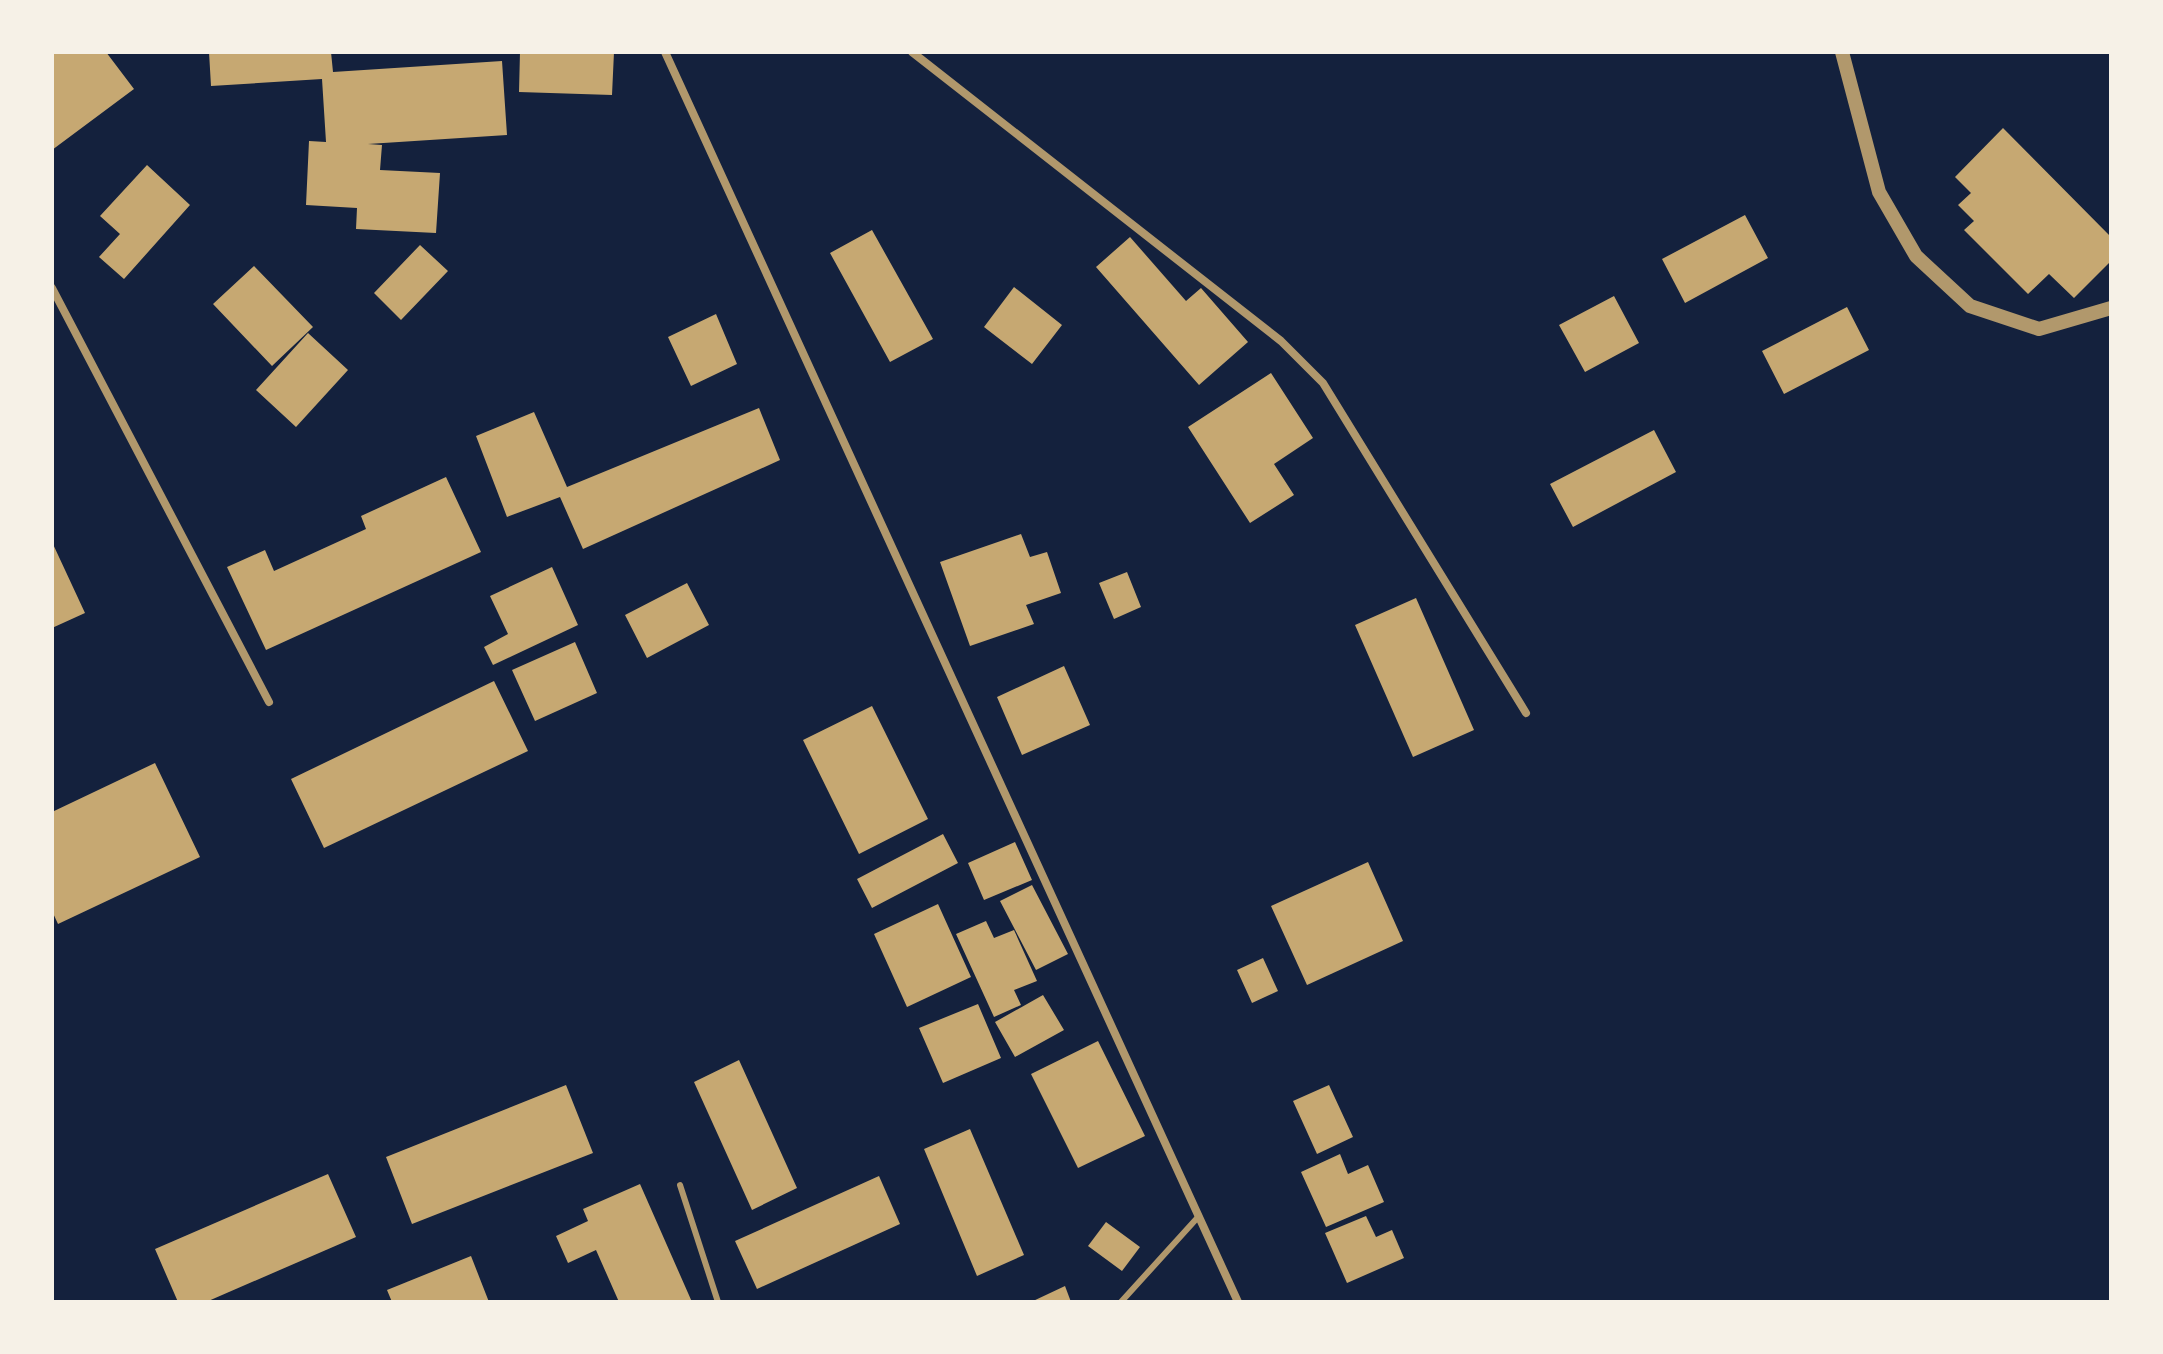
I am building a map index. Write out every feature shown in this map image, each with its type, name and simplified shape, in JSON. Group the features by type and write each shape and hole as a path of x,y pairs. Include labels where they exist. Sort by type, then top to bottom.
{"street":[{"path":"665,52 1238,1302"},
{"path":"912,52 1281,341 1323,383 1526,713"},
{"path":"1842,52 1879,192 1916,256 1970,306 2039,329 2111,308"},
{"path":"52,288 269,702"}],"lane":[{"path":"680,1185 718,1302"},
{"path":"1121,1302 1199,1216"}],"building":[{"path":"52,52 106,52 134,89 52,150"},
{"path":"209,52 331,52 333,72 502,61 507,135 368,144 382,145 380,170 440,173 436,233 356,229 357,208 306,205 309,141 326,142 322,79 211,86"},
{"path":"520,52 614,52 612,95 519,92"},
{"path":"2003,128 2111,237 2111,261 2074,298 2049,274 2028,294 1964,230 1974,221 1958,205 1971,193 1955,177"},
{"path":"147,165 190,205 124,279 99,257 120,234 100,216"},
{"path":"1745,215 1768,258 1685,303 1662,259"},
{"path":"872,230 933,339 890,362 830,253"},
{"path":"1130,237 1186,301 1201,288 1248,342 1199,385 1096,267"},
{"path":"420,245 448,271 401,320 374,293"},
{"path":"254,266 313,327 272,366 213,304"},
{"path":"1014,287 1062,325 1032,364 984,327"},
{"path":"1614,296 1639,343 1585,372 1559,325"},
{"path":"1847,307 1869,350 1784,394 1762,351"},
{"path":"716,314 737,364 691,386 668,337"},
{"path":"308,333 348,370 296,427 256,390"},
{"path":"1271,373 1313,438 1274,464 1294,495 1250,523 1188,427"},
{"path":"759,408 780,460 583,549 560,497 507,517 476,436 534,412 567,487"},
{"path":"1654,430 1676,472 1573,527 1550,484"},
{"path":"446,477 481,552 266,650 227,567 265,550 274,571 366,529 361,516"},
{"path":"1021,534 1030,557 1047,552 1061,593 1026,605 1034,624 970,646 940,562"},
{"path":"52,542 85,613 52,628"},
{"path":"552,567 578,625 493,665 484,647 508,634 490,596"},
{"path":"1127,572 1141,607 1114,619 1099,583"},
{"path":"687,583 709,625 647,658 625,615"},
{"path":"1416,598 1474,730 1413,757 1355,625"},
{"path":"575,642 597,693 535,721 512,670"},
{"path":"1064,666 1090,725 1022,755 997,697"},
{"path":"494,681 528,751 324,848 291,779"},
{"path":"872,706 928,819 859,854 803,740"},
{"path":"155,763 200,857 58,924 52,911 52,812"},
{"path":"943,834 958,863 872,908 857,879"},
{"path":"1015,842 1032,880 984,900 968,863"},
{"path":"1368,862 1403,941 1307,985 1271,906"},
{"path":"1032,885 1068,954 1036,970 1000,901"},
{"path":"938,904 971,977 907,1007 874,934"},
{"path":"986,921 994,938 1014,930 1037,981 1014,990 1021,1005 994,1017 956,934"},
{"path":"1263,958 1278,991 1252,1003 1237,970"},
{"path":"1043,995 1064,1030 1015,1057 995,1022"},
{"path":"978,1004 1001,1058 943,1083 919,1028"},
{"path":"1098,1041 1145,1136 1078,1168 1031,1074"},
{"path":"739,1060 797,1188 752,1210 694,1082"},
{"path":"566,1085 593,1153 412,1224 386,1157"},
{"path":"1329,1085 1353,1137 1317,1154 1293,1101"},
{"path":"970,1129 1024,1255 977,1276 924,1149"},
{"path":"1340,1154 1348,1174 1368,1165 1384,1202 1326,1227 1301,1172"},
{"path":"328,1174 356,1237 206,1302 178,1302 155,1249"},
{"path":"879,1176 900,1224 757,1289 735,1241"},
{"path":"640,1184 692,1302 619,1302 596,1250 568,1263 556,1236 588,1221 583,1209"},
{"path":"1366,1216 1376,1237 1392,1230 1404,1258 1347,1283 1325,1233"},
{"path":"1106,1222 1140,1247 1122,1271 1088,1246"},
{"path":"471,1256 489,1302 392,1302 387,1290"},
{"path":"1065,1286 1071,1302 1031,1302"}]}
